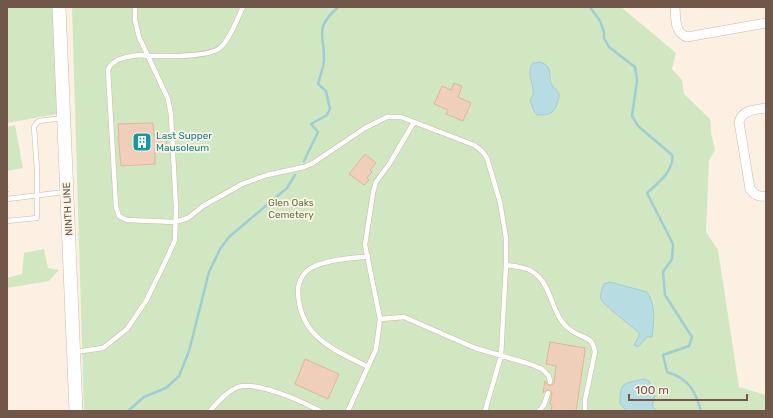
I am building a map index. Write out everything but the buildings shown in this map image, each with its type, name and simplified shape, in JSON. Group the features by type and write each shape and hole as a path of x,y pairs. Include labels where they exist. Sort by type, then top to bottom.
{"main road":[{"name":"NINTH LINE","path":"59,7 76,411"}],"street":[{"path":"675,7 677,29 681,34 687,37 766,23"},
{"path":"766,108 746,111 741,116 739,122 750,189 755,195 761,197 766,196"}],"lane":[{"path":"74,352 103,348 127,329 146,301 175,240 176,208 171,115 168,99 139,37 135,20 135,7"},
{"path":"243,7 221,48 214,52 199,54 140,55 115,60 110,64 108,70 116,207 119,216 127,220 175,222 188,218 203,206 242,184 267,175 304,167 313,163 365,128 387,117 401,117 474,145 482,151 487,158 500,202 506,238 501,356 485,411"},
{"path":"7,221 37,218 38,195 34,127 39,121 64,118"},
{"path":"348,411 376,350 380,319 366,245 372,193 376,182 390,163 414,122"},
{"path":"8,199 67,192"},
{"path":"368,256 324,263 312,267 304,274 298,284 298,298 306,323 314,335 331,348 368,367"},
{"path":"506,265 523,268 533,272 546,288 555,311 563,324 572,332 588,338 594,344 595,352 585,400 585,411"},
{"path":"380,319 404,317 475,348 542,369 548,376 550,382"},
{"path":"210,411 228,392 238,387 252,386 274,392 320,411"},
{"path":"539,411 544,405 548,393"}],"path":[{"path":"7,183 8,199"}],"green space":[{"path":"7,7 53,7 57,114 7,123"},
{"name":"Glen Oaks Cemetery","path":"72,7 621,7 676,53 672,69 682,80 684,94 710,119 711,133 715,150 709,160 706,232 718,250 739,387 766,395 766,411 84,411","holes":["533,63 551,76 552,85 558,91 559,96 554,111 537,115 533,109 530,100 533,96 533,87 530,78 530,68","602,299 651,337 647,337 635,345 639,333"]},
{"path":"15,125 23,168 7,171 7,127"},
{"path":"44,249 48,268 59,270 49,281 7,288 7,278 22,274 24,253"}],"water":[{"path":"540,62 547,66 552,85 559,94 555,109 551,113 545,115 537,115 530,100 533,96 533,87 530,78 530,68 533,63"},
{"path":"610,282 647,292 650,297 654,314 652,337 647,337 638,347 634,345 639,333 607,306 601,299 604,284"},
{"path":"644,379 649,381 655,396 652,406 657,411 627,411 620,404 622,387 627,383"}],"waterway":[{"path":"304,161 318,132 311,124 327,115 330,109 326,91 318,84 324,62 322,31 326,21 338,7"},
{"path":"590,7 600,21 604,32 604,38 609,47 635,67 637,80 632,116 638,126 672,155 671,166 668,171 647,193 673,244 672,259 663,272 665,295 692,337 689,346 663,355 667,372 681,378 690,386 701,411"},
{"path":"128,411 144,397 166,388 179,376 189,351 209,272 220,249 229,237 287,188 295,175"}],"place":[{"name":"Last Supper Mausoleum","path":"142,142"}]}
